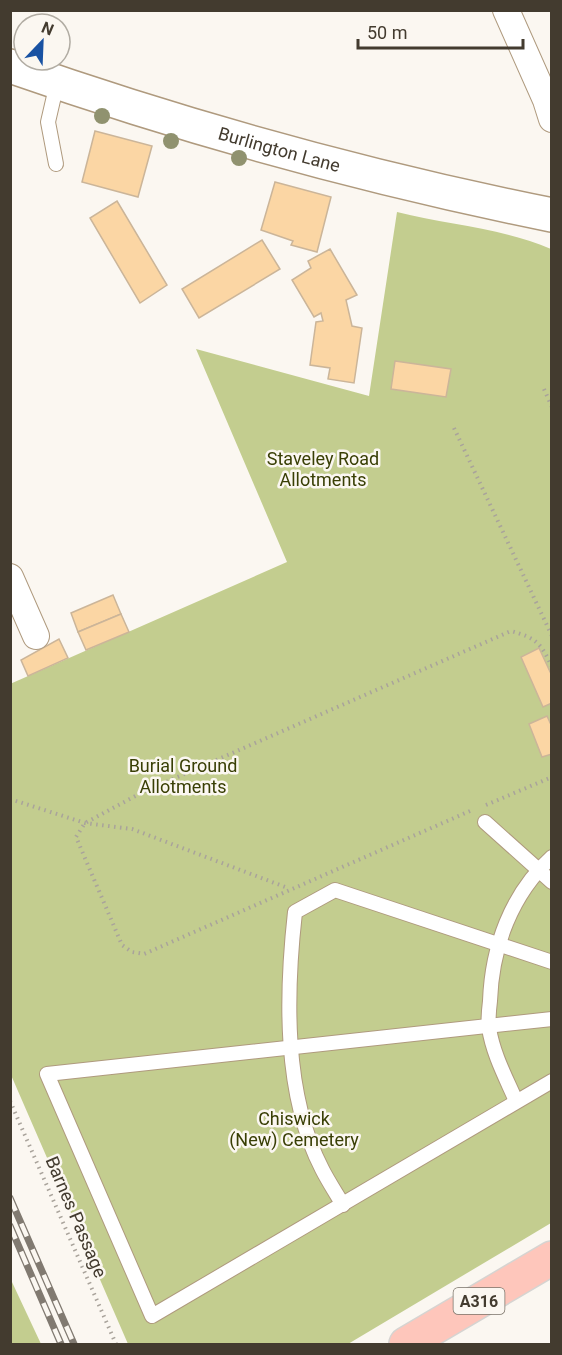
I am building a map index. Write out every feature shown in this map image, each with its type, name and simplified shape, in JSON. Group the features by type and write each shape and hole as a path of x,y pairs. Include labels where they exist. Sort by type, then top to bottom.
{"highway":[{"name":"A316","path":"406,1344 552,1258"}],"street":[{"path":"506,10 546,100 552,119"},
{"name":"Burlington Lane","path":"10,66 338,166 430,190 552,215"},
{"path":"10,578 36,636"}],"lane":[{"path":"56,164 48,122 57,82"},
{"path":"485,822 552,882"},
{"path":"516,1101 500,1065 489,1027 491,983 497,944 516,903 538,869 552,857"},
{"path":"343,1204 321,1168 301,1113 291,1046 288,972 295,912 335,890 552,962"},
{"path":"552,1019 47,1074 152,1316 552,1081"}],"path":[{"path":"544,389 552,407"},
{"path":"454,428 552,636"},
{"path":"552,667 542,646 528,636 511,631 141,792 86,823 76,837 77,844 122,945 132,952 144,954 288,888 552,777"},
{"path":"10,799 86,823 132,829 288,888"},
{"name":"Barnes Passage","path":"10,1101 116,1344"}],"green space":[{"path":"397,212 495,231 551,249 551,1223 348,1344 128,1344 11,1075 10,684 287,562 196,349 369,396"},
{"path":"11,1280 41,1344 11,1344"}],"building":[{"path":"95,131 152,146 138,197 82,182"},
{"path":"275,182 331,197 317,252 291,245 293,241 261,230"},
{"path":"117,201 167,285 140,303 90,218"},
{"path":"262,240 280,269 199,318 182,289"},
{"path":"330,249 357,295 346,300 352,326 362,328 354,383 328,379 330,368 310,365 316,322 323,321 321,313 314,317 292,280 311,268 308,261"},
{"path":"395,361 451,369 446,397 391,389"},
{"path":"113,595 121,614 78,632 71,613"},
{"path":"121,614 129,632 86,650 78,632"},
{"path":"59,639 68,658 28,676 21,660"},
{"path":"539,648 552,676 552,703 543,707 521,657"},
{"path":"547,716 552,727 552,754 542,757 529,724"}],"railway":[{"path":"10,1198 74,1344"},
{"path":"10,1226 61,1344"}],"park label":[{"name":"Staveley Road Allotments","path":"323,469"},
{"name":"Burial Ground Allotments","path":"183,776"},
{"name":"Chiswick (New) Cemetery","path":"294,1129"}]}
